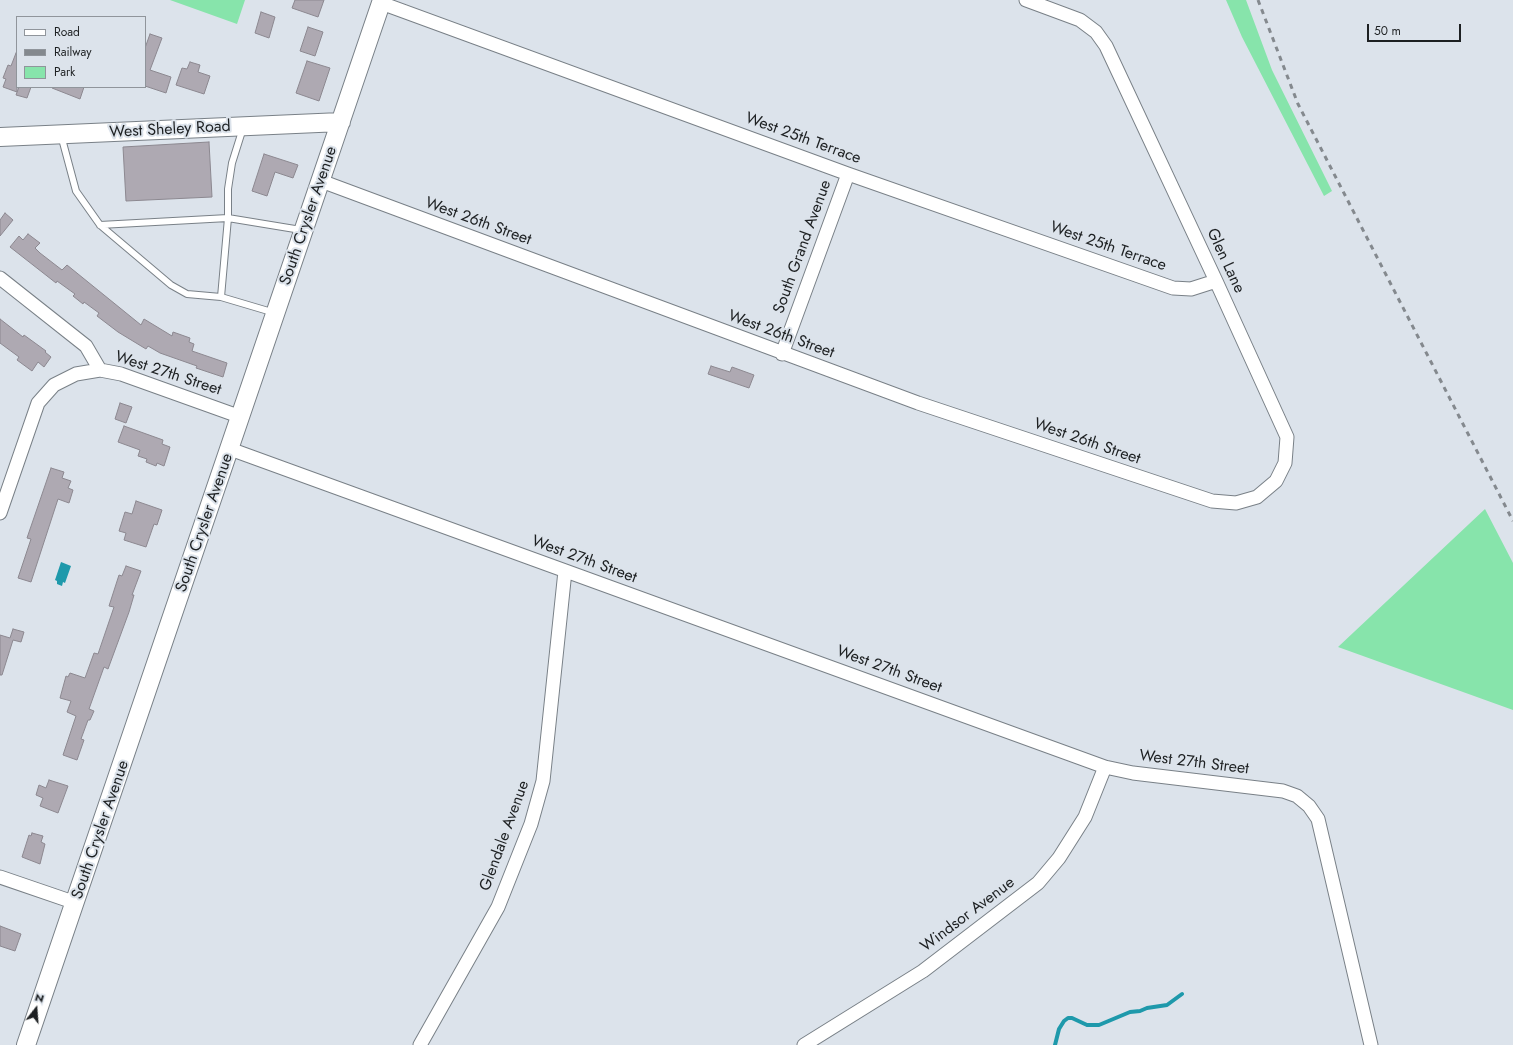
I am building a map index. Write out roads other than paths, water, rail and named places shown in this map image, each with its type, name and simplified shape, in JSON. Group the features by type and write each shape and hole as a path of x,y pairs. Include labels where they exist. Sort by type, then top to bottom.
{"main road":[{"name":"South Crysler Avenue","path":"26,1045 76,903 381,1"},
{"name":"West Sheley Road","path":"0,137 341,122"}],"street":[{"name":"Glen Lane","path":"1026,0 1084,22 1096,32 1106,46 1216,281 1287,438 1285,463 1276,481 1256,497 1236,503"},
{"name":"West 25th Terrace","path":"381,1 848,174 1173,288 1191,289 1216,281"},
{"name":"South Grand Avenue","path":"782,354 848,174"},
{"name":"West 26th Street","path":"321,181 782,354 918,403 1212,501 1236,503"},
{"name":"West 27th Street","path":"0,278 86,346 100,370 121,374 241,417"},
{"path":"0,513 38,403 54,385 76,374 100,370"},
{"name":"West 27th Street","path":"230,449 1105,767 1133,773 1283,790 1297,796 1309,806 1318,819 1371,1045"},
{"name":"Glendale Avenue","path":"420,1045 498,907 531,824 543,781 565,571"},
{"name":"Windsor Avenue","path":"804,1045 923,971 1038,883 1059,858 1085,817 1105,767"},
{"path":"0,877 76,903"}],"lane":[{"path":"221,297 228,218 228,189 232,163 243,126"},
{"path":"61,135 76,191 100,225 171,285 187,294 221,297 276,313"},
{"path":"100,225 228,218 304,230"}],"water":[{"path":"61,562 71,566 65,583 63,582 62,586 57,584 57,581 55,580"}],"waterway":[{"path":"1055,1045 1059,1029 1068,1018 1072,1018 1087,1025 1099,1025 1130,1012 1167,1005 1182,994"}],"railway":[{"path":"1258,0 1298,104 1513,521"}]}
